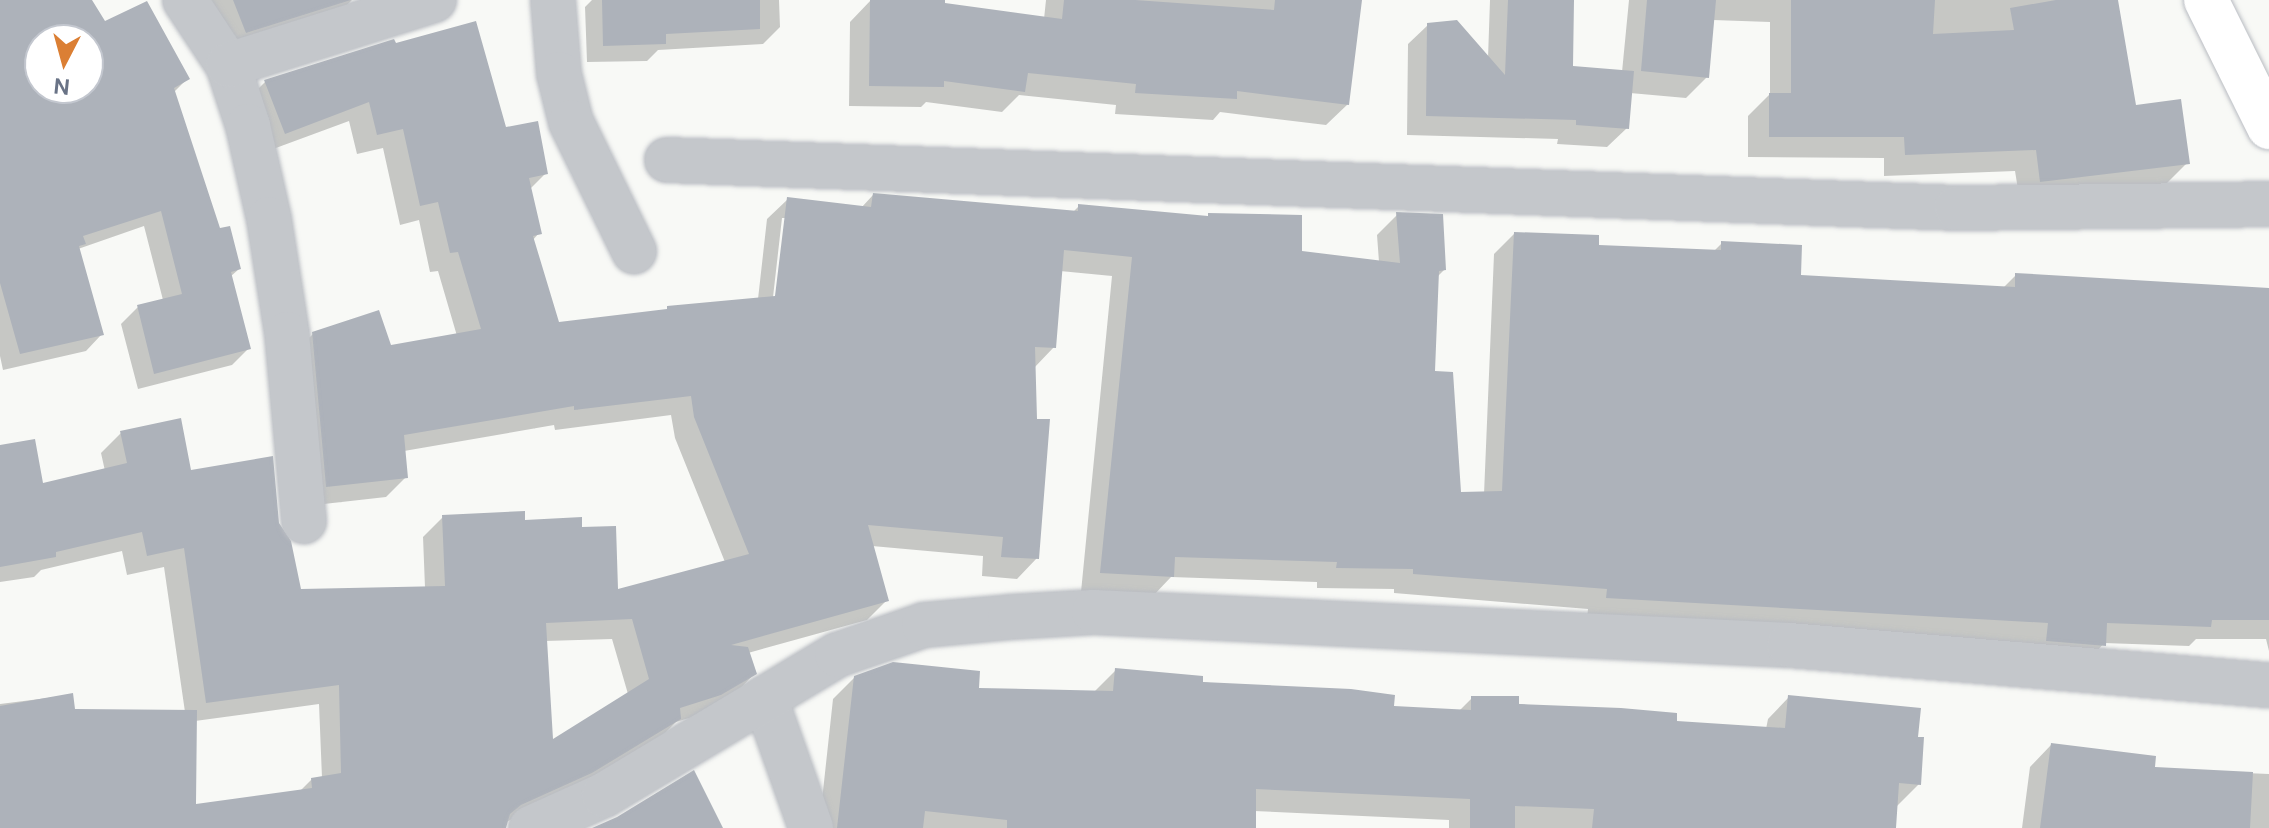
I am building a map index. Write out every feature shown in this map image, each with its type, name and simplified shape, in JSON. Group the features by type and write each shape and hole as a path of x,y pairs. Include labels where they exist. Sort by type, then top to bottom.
{"main road":[{"path":"2206,0 2269,127"}],"street":[{"path":"185,0 228,65 248,126 269,219 287,334 304,521"},
{"path":"228,65 434,0"},
{"path":"553,0 559,74 571,122 634,251"},
{"path":"667,160 1957,208 2269,204"},
{"path":"531,828 604,795 837,655 924,625 1094,612 1789,645 2269,685"},
{"path":"765,698 811,828"}],"building":[{"path":"0,0 92,0 105,21 147,1 190,79 174,88 220,228 230,226 241,269 231,272 251,349 154,374 137,305 182,294 161,211 83,236 86,244 79,246 104,335 20,354 0,283"},
{"path":"233,0 351,0 246,33"},
{"path":"602,0 760,0 760,29 666,34 666,44 603,46"},
{"path":"870,0 945,0 945,3 1062,19 1064,0 1135,0 1274,10 1275,0 1362,0 1349,105 1237,91 1237,99 1135,93 1136,84 1028,73 1025,92 944,81 944,87 869,86"},
{"path":"1508,0 1574,0 1573,66 1634,71 1629,129 1576,125 1576,120 1426,116 1427,23 1457,20 1505,75"},
{"path":"1647,0 1716,0 1709,78 1641,71"},
{"path":"1791,0 1935,0 1933,34 2014,30 2010,8 2056,0 2118,0 2136,105 2181,99 2190,164 2040,182 2036,150 1905,155 1904,137 1769,137 1769,93 1791,93"},
{"path":"476,21 506,127 538,121 548,174 529,178 542,234 533,236 559,322 667,309 667,306 775,296 787,197 871,207 873,193 1078,211 1078,204 1208,216 1208,213 1302,215 1302,251 1400,263 1396,212 1443,214 1446,270 1439,271 1435,371 1453,372 1461,492 1502,491 1514,232 1599,235 1599,245 1721,250 1721,241 1802,245 1801,275 2015,287 2015,273 2269,288 2269,620 2212,620 2211,627 2107,623 2106,646 2046,641 2048,623 1606,598 1607,589 1413,574 1413,569 1336,568 1337,562 1175,557 1174,577 1100,573 1132,257 1064,250 1056,348 1035,347 1037,419 1050,419 1039,559 1001,557 1003,537 868,525 889,601 731,645 748,647 757,674 721,695 680,708 681,719 592,773 521,805 510,814 506,828 0,828 0,706 73,693 75,709 197,710 196,804 312,788 311,778 341,773 339,685 206,703 184,548 147,556 142,532 56,552 56,557 0,567 0,445 35,439 43,483 127,463 120,431 181,418 191,470 273,456 279,523 291,541 301,589 445,586 442,515 525,511 525,520 582,517 582,527 616,526 618,589 749,554 694,417 691,396 574,410 574,406 404,435 408,478 326,487 312,332 379,310 391,345 481,329 458,252 450,253 438,202 420,206 403,129 377,135 369,102 285,134 264,80 394,39 396,43","holes":["632,619 649,679 553,739 546,623"]},
{"path":"893,662 980,671 979,688 1113,691 1115,668 1203,676 1203,682 1351,689 1395,695 1394,706 1471,710 1471,696 1519,696 1519,704 1677,713 1677,721 1785,728 1788,695 1921,708 1918,737 1924,737 1921,785 1899,783 1896,828 1592,828 1594,809 1515,806 1515,828 1470,828 1470,799 1256,789 1256,828 1007,828 1007,820 925,811 923,828 837,828 854,676"},
{"path":"2051,743 2156,756 2155,767 2253,772 2250,828 2040,828"},
{"path":"694,770 723,828 592,828 617,817"}]}
